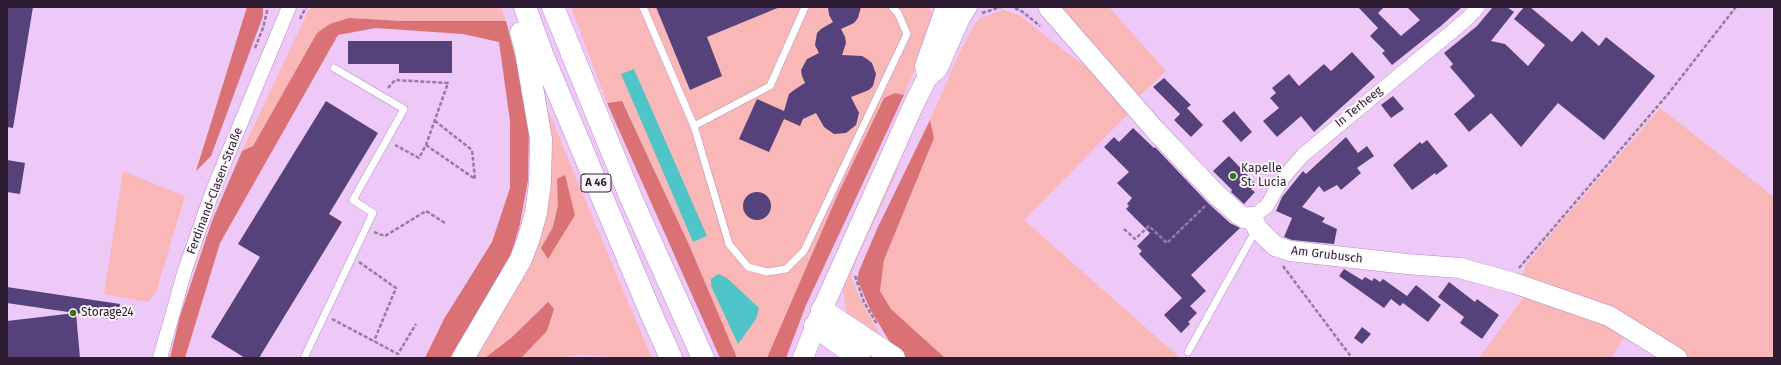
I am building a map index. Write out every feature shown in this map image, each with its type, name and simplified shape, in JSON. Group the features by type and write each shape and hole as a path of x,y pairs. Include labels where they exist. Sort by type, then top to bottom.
{"highway":[{"path":"463,358 520,261 533,227 538,198 541,139 538,113 525,46 512,7"},
{"name":"A 46","path":"525,7 545,62 671,358"},
{"name":"A 46","path":"553,7 628,191 702,358"},
{"path":"819,318 868,352 894,358"}],"street":[{"name":"Ferdinand-Clasen-Straße","path":"280,7 280,28"},
{"name":"Ferdinand-Clasen-Straße","path":"160,358 185,270 213,190 289,7"},
{"path":"927,78 925,66 946,7"},
{"name":"Am Grubusch","path":"1038,7 1053,13 1144,118 1216,194 1242,216 1254,223 1275,246 1290,251 1407,264 1460,268 1514,283 1608,316 1677,358"},
{"name":"In Terheeg","path":"1254,223 1267,206 1282,179 1303,155 1468,19 1478,7"},
{"path":"803,358 819,318 927,78 938,68 960,18 972,11"}],"lane":[{"path":"643,7 694,126 729,244 748,267 767,272 786,269 804,251 906,34 898,13 892,7"},
{"path":"694,126 770,86 805,7"},
{"path":"304,358 373,212 353,200 404,110 334,68"},
{"name":"In Terheeg","path":"1188,352 1254,223"}],"path":[{"path":"972,11 1001,7"},
{"path":"1514,283 1518,269 1668,94 1736,7"},
{"path":"380,95 396,80 448,84 426,145 419,158 386,140"},
{"path":"426,145 475,179 472,150 435,121"},
{"path":"1124,229 1136,239 1149,226 1167,242 1216,194"},
{"path":"366,229 385,236 426,211 445,224"},
{"path":"1275,246 1276,258 1352,358"},
{"path":"352,258 396,288 374,341"},
{"path":"855,273 864,302 882,334 868,352"},
{"path":"325,314 398,354 416,324"}],"shaded area":[{"path":"247,7 263,7 263,16 211,156 196,171"},
{"path":"313,7 501,7 506,21 402,21 349,18 317,33 253,146 242,151 308,11"},
{"path":"571,7 928,7 937,17 904,95 895,93 884,98 838,194 767,358 737,358 690,247 628,113 617,101 607,103"},
{"path":"1057,7 1109,7 1166,71 1134,101"},
{"path":"1003,10 1019,15 1071,56 1091,69 1129,113 1024,220 1178,356 1177,358 945,358 891,309 880,291 884,260 934,138 930,120 958,56 973,27 980,18"},
{"path":"349,18 402,21 506,21 516,60 529,124 528,180 520,224 511,255 450,358 425,358 444,319 492,242 510,188 510,121 499,42 463,34 376,28 338,35 220,243 185,358 170,358 180,316 212,221 242,151 253,146 317,33 330,24"},
{"path":"634,69 707,236 693,242 621,74"},
{"path":"895,93 904,95 806,305 786,358 767,358 838,194 884,98"},
{"path":"542,96 652,358 611,358 604,356 579,355 557,358 521,358 547,331 543,306 511,338 485,358 470,358 516,284"},
{"path":"622,101 690,247 737,358 720,358 607,103"},
{"path":"1660,108 1774,197 1774,358 1686,358 1522,278 1525,266 1555,229"},
{"path":"930,120 934,138 884,260 880,291 891,309 945,358 907,358 896,350 888,339 870,309 857,279 878,227"},
{"path":"899,167 852,270 852,279 857,292 880,335 875,342 853,322 847,313 843,291 846,276 891,175"},
{"path":"123,171 185,196 156,292 148,302 104,294"},
{"path":"565,175 575,215 548,259 541,248 553,227 558,205 557,179"},
{"path":"718,274 727,278 759,308 756,319 738,344 711,286 711,279"},
{"path":"1526,294 1627,333 1611,358 1479,358"},
{"path":"548,302 554,309 547,331 522,357 485,358 511,338"}],"building":[{"path":"7,7 33,7 13,128 7,127"},
{"path":"656,7 780,7 707,37 722,76 690,90"},
{"path":"828,7 861,7 858,18 854,23 841,29 846,43 842,55 862,56 872,63 876,74 873,86 869,90 851,97 859,113 856,125 846,133 834,134 824,127 816,113 803,119 800,126 784,119 769,152 739,139 757,99 784,111 789,94 805,83 801,70 807,59 819,53 815,45 817,33 833,22 829,15"},
{"path":"1358,7 1384,7 1378,13 1401,36 1420,20 1407,7 1462,7 1392,65 1382,53 1385,51 1370,36 1378,28"},
{"path":"1493,7 1507,7 1514,12 1491,41 1505,44 1528,66 1545,45 1514,19 1524,7 1530,7 1572,42 1582,31 1599,46 1606,37 1655,76 1604,140 1558,103 1521,147 1491,113 1469,132 1454,114 1475,96 1450,67 1453,64 1444,53 1477,26"},
{"path":"348,41 452,41 452,73 399,73 399,64 348,64"},
{"path":"1352,52 1375,77 1314,132 1301,116 1277,137 1263,121 1279,108 1270,98 1276,93 1272,88 1289,74 1299,86 1324,64 1331,71"},
{"path":"1164,78 1191,105 1187,108 1203,125 1191,137 1174,120 1180,114 1153,87"},
{"path":"1393,96 1404,109 1391,118 1381,105"},
{"path":"326,101 378,133 329,214 342,222 259,358 245,358 211,337 260,257 238,244"},
{"path":"1234,111 1252,132 1241,142 1222,121"},
{"path":"1133,128 1154,148 1155,147 1208,203 1230,223 1240,228 1191,275 1206,291 1190,306 1197,313 1188,322 1190,324 1181,333 1164,315 1182,298 1139,254 1142,251 1137,246 1150,233 1126,209 1129,206 1127,204 1132,198 1117,183 1129,172 1104,147 1114,137 1119,142"},
{"path":"1346,137 1358,153 1367,146 1374,156 1357,168 1361,173 1341,190 1337,185 1324,192 1319,186 1302,207 1325,218 1322,222 1337,229 1334,244 1292,240 1284,237 1292,218 1276,211 1282,197 1303,171 1306,174"},
{"path":"1427,140 1448,166 1436,175 1435,173 1412,190 1393,165 1420,142 1422,144"},
{"name":"Kapelle St. Lucia","path":"1229,156 1256,184 1251,189 1255,192 1244,204 1231,192 1232,190 1213,171"},
{"path":"7,160 25,163 20,194 7,192"},
{"path":"757,192 767,196 771,206 767,216 757,220 747,216 743,206 747,196"},
{"path":"1344,269 1362,280 1365,277 1372,281 1374,278 1380,282 1383,279 1407,296 1416,285 1441,305 1428,322 1403,303 1400,306 1391,299 1384,308 1339,276"},
{"path":"1449,282 1475,302 1477,299 1499,315 1482,339 1460,323 1464,317 1438,297"},
{"path":"7,287 120,304 117,320 76,313 80,358 7,358 7,321 75,313 7,303"},
{"path":"1362,327 1371,334 1362,344 1354,338"}],"place":[{"name":"Kapelle St. Lucia","path":"1233,176"},
{"name":"Storage24","path":"73,313"}]}
